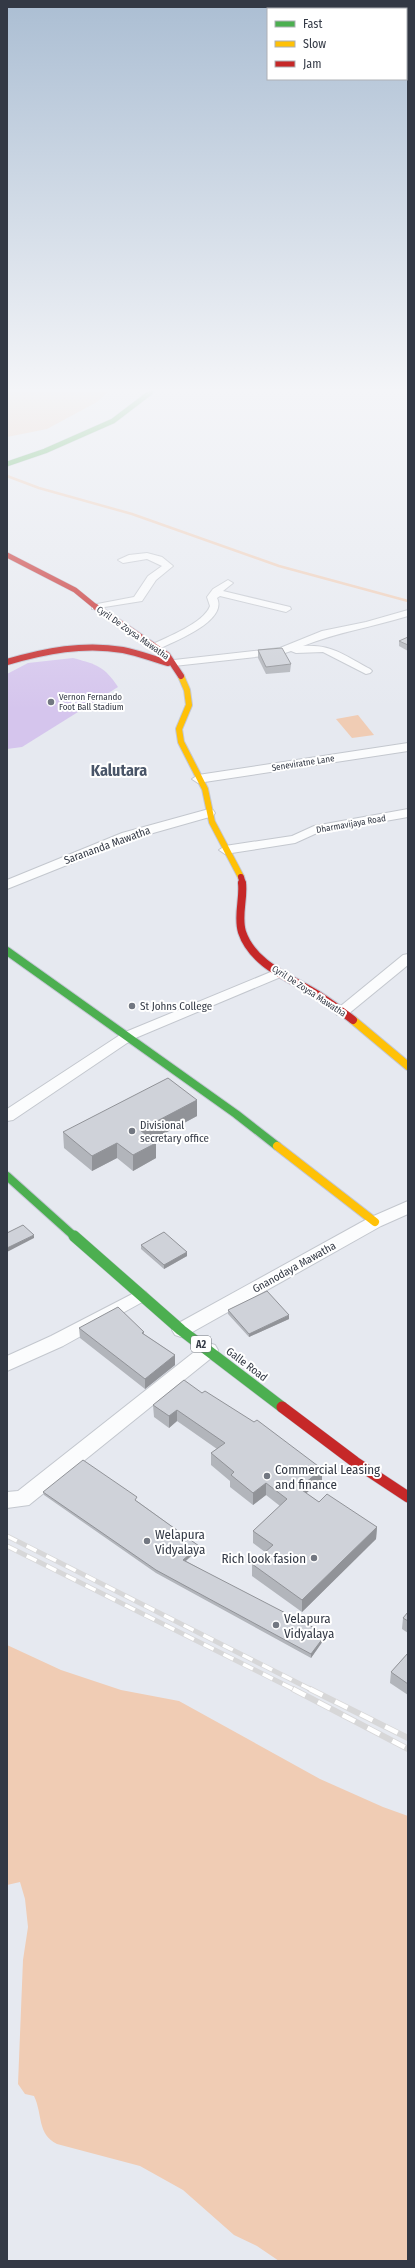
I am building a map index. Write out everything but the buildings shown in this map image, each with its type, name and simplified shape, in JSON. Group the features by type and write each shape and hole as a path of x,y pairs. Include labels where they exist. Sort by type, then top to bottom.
{"main road":[{"name":"Cyril De Zoysa Mawatha","path":"7,555 63,583 124,628 155,647 174,663 186,687 190,700 187,712 180,726 179,735 198,779 205,791 209,813 225,850 242,881 244,894 239,926 253,953 278,973 314,992 342,1012 381,1042 408,1066"},
{"path":"7,662 44,652 98,647 124,650 157,662 174,663"},
{"path":"7,951 236,1114 375,1222"},
{"name":"Galle Road","path":"7,1176 140,1296 181,1330 355,1462 408,1497"}],"street":[{"path":"96,607 138,599 152,578 168,566 145,555 137,555 123,560"},
{"path":"155,647 186,632 201,621 214,608 215,603 212,597 218,593 217,591 228,583"},
{"path":"218,593 286,609"},
{"path":"282,651 326,633 368,625 407,613"},
{"path":"174,663 320,648 327,650 366,671"},
{"name":"Seneviratne Lane","path":"198,779 408,748"},
{"name":"Sarananda Mawatha","path":"7,884 127,836 209,813"},
{"name":"Dharmavijaya Road","path":"225,850 294,839 314,830 408,813"},
{"path":"342,1012 408,958"},
{"path":"7,1116 128,1036 278,973"},
{"name":"Gnanodaya Mawatha","path":"181,1330 375,1222 408,1207"},
{"path":"7,1364 57,1341 140,1296"},
{"path":"7,1500 22,1499 209,1350"}],"shaded area":[{"name":"Vernon Fernando Foot Ball Stadium","path":"73,658 99,667 109,675 118,687 22,747 7,749 7,674 28,663"},
{"path":"358,715 374,735 352,738 336,719"},
{"path":"7,1645 61,1670 121,1690 179,1701 320,1779 383,1807 408,1816 408,2261 279,2261 257,2246 234,2235 183,2190 140,2166 57,2144 46,2135 41,2123 34,2096 25,2094 18,2084 23,1960 28,1927 25,1899 20,1882 7,1885"}],"waterway":[{"path":"74,498 132,514 279,566 408,601"}],"railway":[{"path":"7,1536 312,1690"},
{"path":"7,1546 293,1689"},
{"path":"293,1689 408,1749"},
{"path":"312,1690 408,1738"}],"traffic: fast":[{"path":"7,951 236,1114 277,1146"},
{"path":"7,1176 140,1296 181,1330 282,1407"}],"traffic: slow":[{"path":"181,676 187,690 189,705 179,729 181,742 205,789 212,822 241,877"},
{"path":"353,1020 408,1066"},
{"path":"277,1146 375,1222"}],"traffic: jam":[{"path":"7,555 75,590 106,616 167,655 181,676"},
{"path":"7,662 50,651 79,647 94,647 123,650 168,663"},
{"path":"241,877 243,891 240,925 247,943 254,953 272,968 323,998 353,1020"},
{"path":"282,1407 355,1462 408,1497"}],"place":[{"name":"Vernon Fernando Foot Ball Stadium","path":"51,702"},
{"name":"St Johns College","path":"132,1006"},
{"name":"Divisional secretary office","path":"132,1131"},
{"name":"Commercial Leasing and finance","path":"267,1476"},
{"name":"Welapura Vidyalaya","path":"147,1541"},
{"name":"Rich look fasion","path":"314,1558"},
{"name":"Velapura Vidyalaya","path":"276,1625"}],"district":[{"name":"Kalutara","path":"119,770"}]}
